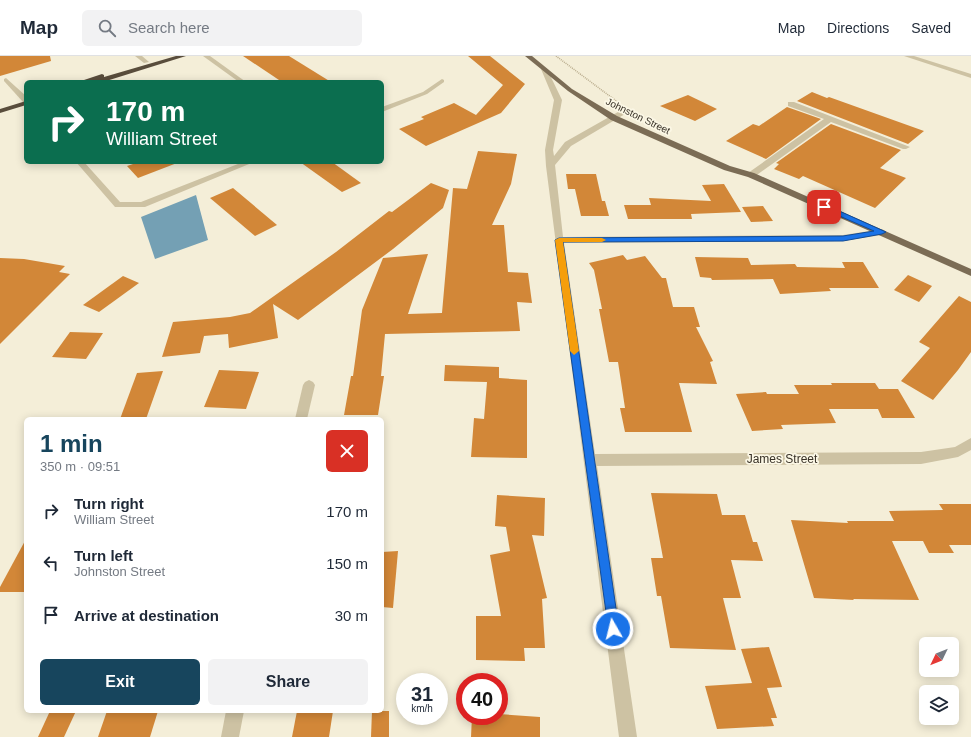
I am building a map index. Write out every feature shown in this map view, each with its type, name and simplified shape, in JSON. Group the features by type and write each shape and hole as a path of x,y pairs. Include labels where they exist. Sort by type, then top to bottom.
{"highway":[{"path":"87,80 150,59 167,56"},
{"path":"103,80 183,56"},
{"path":"0,106 24,100"},
{"path":"0,111 24,101"}],"main road":[{"name":"Johnston Street","path":"528,56 570,90 614,118 727,168 751,175"},
{"name":"Johnston Street","path":"580,88 751,175 882,232 971,274"}],"street":[{"path":"138,56 150,59"},
{"path":"206,56 240,80"},
{"path":"907,56 971,76"},
{"path":"544,69 558,100 549,150 550,166 628,737"},
{"path":"6,80 24,98"},
{"path":"384,109 426,93 442,81"},
{"path":"791,104 906,147"},
{"path":"550,166 568,144 614,118 622,110"},
{"path":"751,175 830,119"},
{"path":"82,164 118,205 142,205 245,164"},
{"path":"559,240 843,238 882,232"},
{"path":"301,417 309,385"},
{"name":"James Street","path":"590,460 921,458 958,452 971,443"},
{"path":"230,737 236,713"}],"path":[{"path":"556,56 622,110"}],"water":[{"path":"196,195 208,240 155,259 141,217"}],"building":[{"path":"0,56 50,56 51,61 0,76"},
{"path":"243,56 289,56 328,80 279,80"},
{"path":"468,56 490,56 525,84 501,113 426,146 399,129 424,119 421,117 454,103 476,115 503,85"},
{"path":"812,92 924,131 908,144 797,101"},
{"path":"688,95 717,109 695,121 660,106"},
{"path":"787,107 821,119 766,159 726,141 753,124 759,126"},
{"path":"831,124 901,150 880,168 906,178 875,208 803,176 799,179 774,169 779,164 776,163"},
{"path":"478,151 517,154 511,184 492,225 504,225 508,272 528,273 532,303 517,302 520,331 385,334 381,376 384,376 378,415 344,415 351,376 353,376 362,310 383,258 428,254 408,314 442,313 453,188 467,189"},
{"path":"133,164 174,164 138,178 127,166"},
{"path":"303,164 335,164 361,183 342,192"},
{"path":"566,174 596,174 602,201 605,201 609,216 581,216 575,189 568,189"},
{"path":"431,183 449,190 443,208 393,249 298,320 273,304 278,338 229,348 228,334 204,336 200,353 162,357 173,322 230,317 250,313 336,252 389,211 392,212"},
{"path":"724,184 741,212 691,214 692,219 628,219 624,205 651,205 649,198 711,201 702,185"},
{"path":"233,188 277,225 255,236 210,198"},
{"path":"763,206 773,221 751,222 742,207"},
{"path":"623,255 627,260 645,256 662,278 666,278 673,307 694,307 700,327 696,327 713,361 710,362 717,384 679,383 692,432 625,432 620,408 625,408 618,362 609,362 599,309 602,309 594,270 589,263"},
{"path":"695,257 748,258 751,265 795,264 797,267 845,268 842,262 863,262 879,288 829,288 831,291 780,294 773,279 712,280 711,278 700,277"},
{"path":"0,258 24,259 65,266 59,272 70,274 0,344"},
{"path":"908,275 932,286 919,302 894,290"},
{"path":"123,276 139,283 99,312 83,305"},
{"path":"959,296 971,302 971,352 933,400 901,381 930,348 919,342"},
{"path":"70,332 103,333 86,359 52,357"},
{"path":"445,365 499,367 499,378 527,380 527,458 471,457 474,418 484,419 487,382 444,381"},
{"path":"219,370 259,372 246,409 204,407"},
{"path":"163,371 147,417 121,417 137,373"},
{"path":"831,383 875,383 879,389 898,389 915,418 882,418 878,409 829,409 836,423 781,425 783,429 752,431 736,394 766,392 767,394 799,394 794,385 832,385"},
{"path":"651,493 717,494 722,515 745,515 753,542 757,542 763,561 731,560 741,598 723,598 736,650 670,648 661,596 657,596 651,558 663,558"},
{"path":"497,495 545,498 544,536 532,535 547,598 542,599 545,648 524,648 525,661 476,660 476,616 501,616 490,555 510,551 506,527 495,526"},
{"path":"939,504 971,504 971,545 949,545 954,553 929,553 923,541 892,541 919,600 853,599 854,600 814,598 791,520 848,523 847,521 894,521 889,511 943,510"},
{"path":"24,543 24,592 0,592 0,587"},
{"path":"398,551 393,608 384,607 384,552"},
{"path":"769,647 782,687 767,688 777,718 771,718 774,726 717,729 705,686 752,683 741,649"},
{"path":"384,711 389,711 389,737 371,737 372,713 384,713"},
{"path":"49,713 75,713 64,737 38,737"},
{"path":"106,713 157,713 150,737 98,737"},
{"path":"297,713 333,713 329,737 292,737"},
{"path":"508,715 540,717 540,737 471,737 472,725 508,725"}],"slow traffic":[{"path":"574,351 559,240 602,240"}],"route":[{"path":"613,629 559,240 843,238 882,232 824,207"}]}
